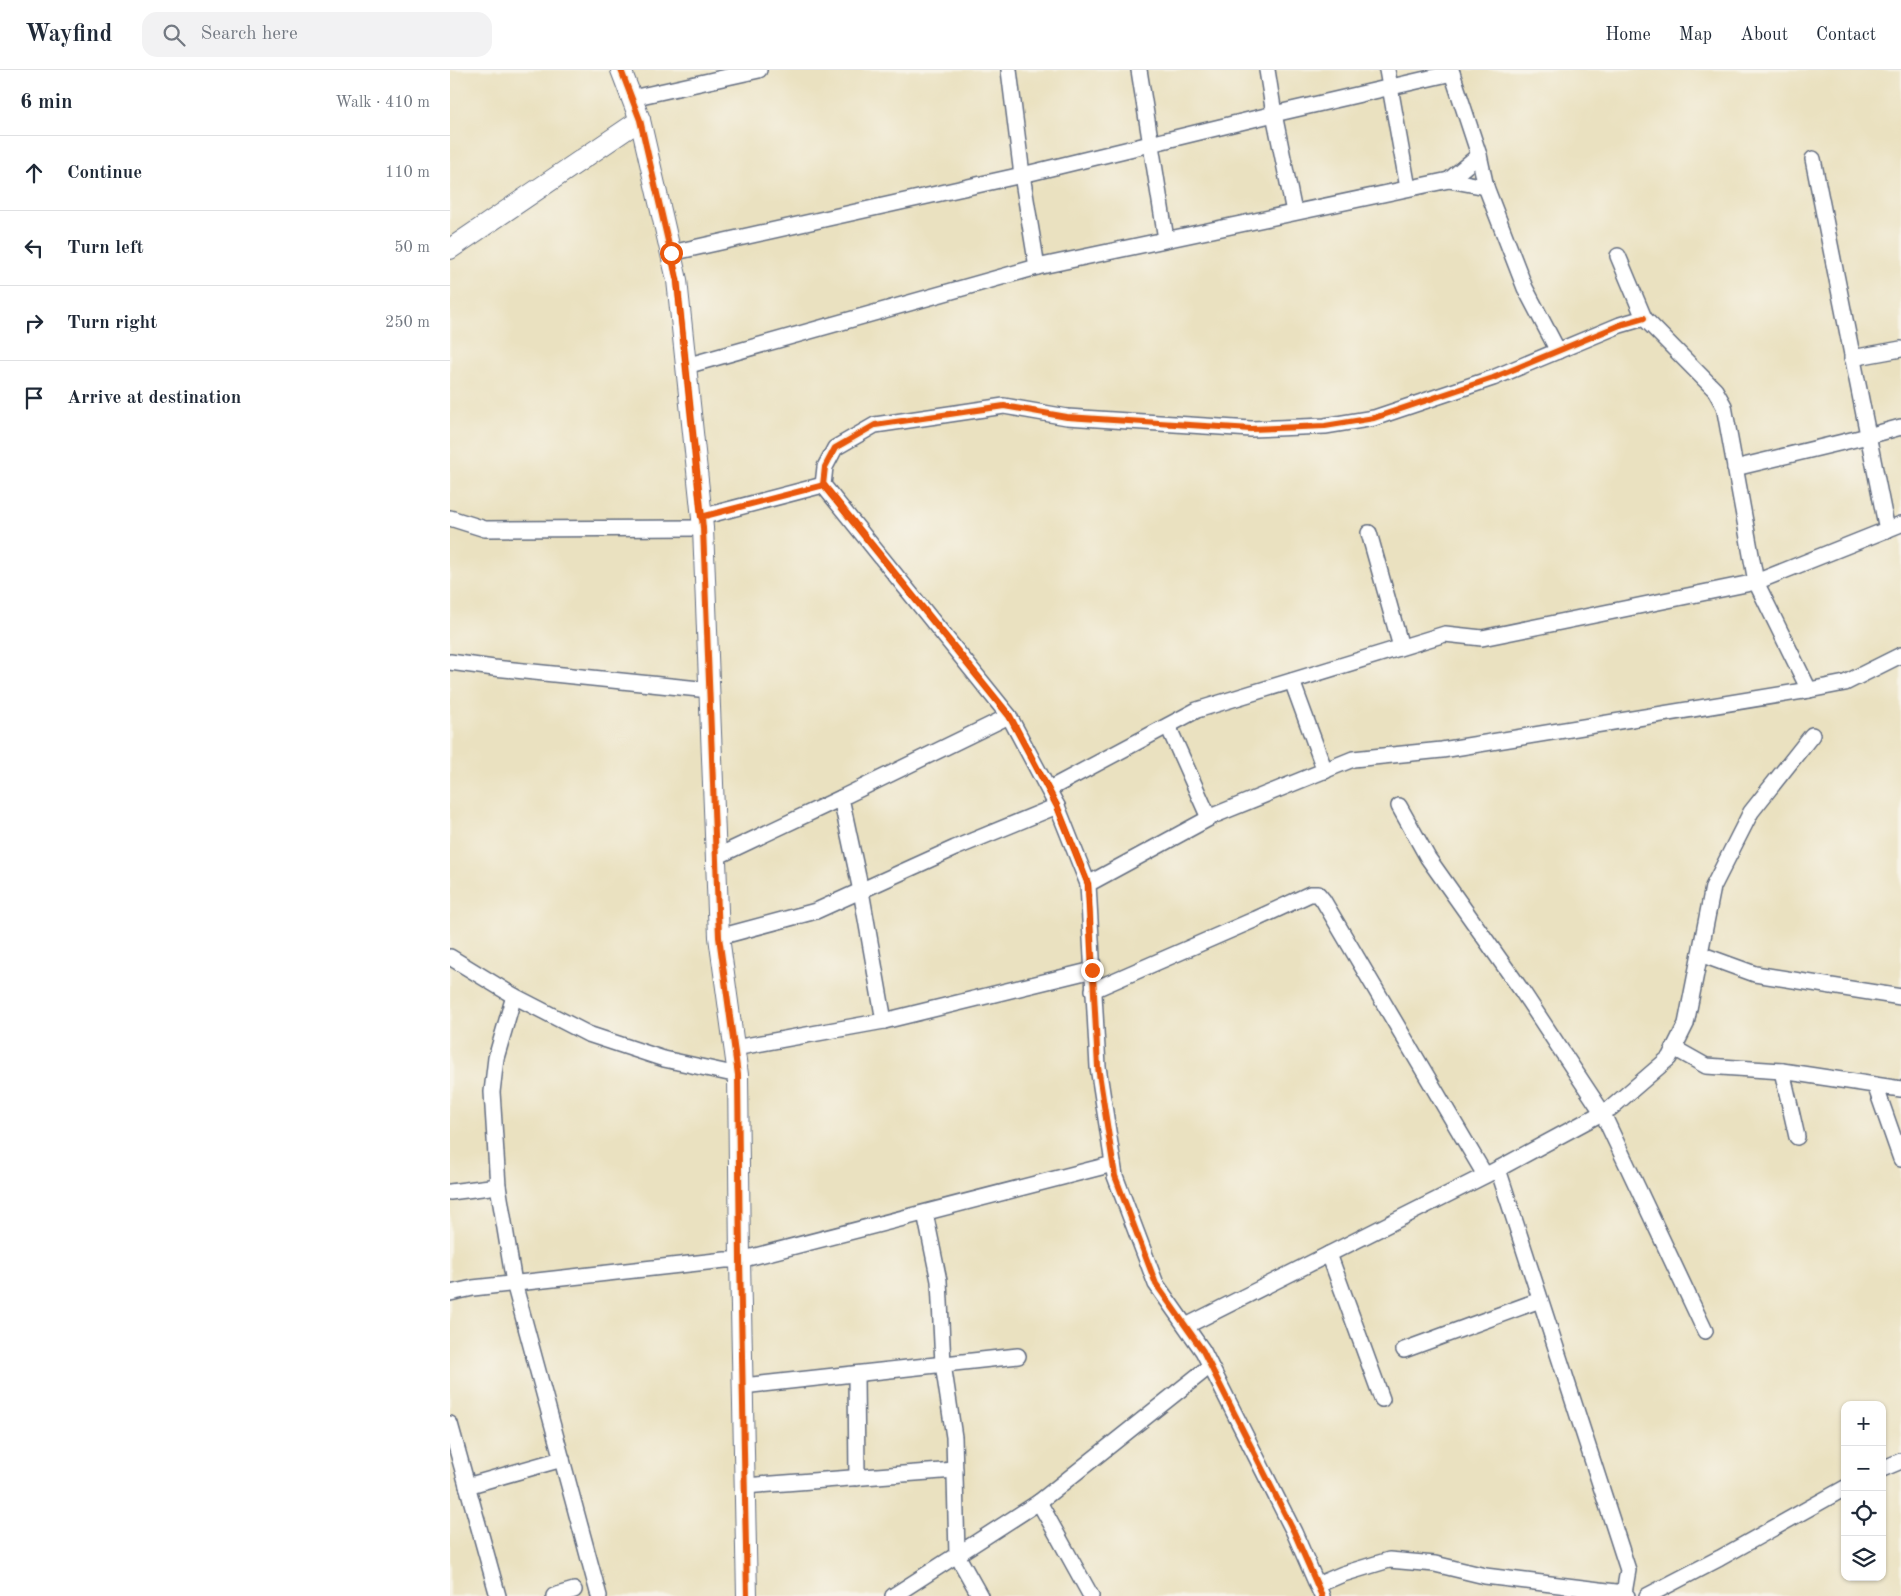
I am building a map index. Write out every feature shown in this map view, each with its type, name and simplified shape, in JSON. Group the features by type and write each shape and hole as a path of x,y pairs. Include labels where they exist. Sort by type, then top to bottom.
{"street":[{"path":"621,70 640,120 677,280 702,523 719,937 738,1075 747,1596"},
{"path":"632,98 759,70"},
{"path":"1009,70 1022,175 1037,267"},
{"path":"1139,70 1166,239"},
{"path":"1267,70 1294,212"},
{"path":"1387,70 1408,188"},
{"path":"671,253 1022,175 1451,72 1479,155 1486,187 1525,288 1558,351"},
{"path":"450,249 640,120"},
{"path":"1449,180 1473,162 1479,155"},
{"path":"1813,159 1887,530"},
{"path":"686,366 1037,267 1449,180 1486,187"},
{"path":"1618,256 1644,318 1715,390 1724,406 1756,582 1809,690"},
{"path":"1094,990 1310,894 1318,894 1324,900 1492,1172 1540,1300 1628,1570 1626,1594 1485,1576 1435,1564 1389,1560 1343,1574 1320,1593 1294,1532 1203,1351 1156,1284 1115,1176 1098,1067 1088,884 1057,806 1010,716 824,485 825,467 835,448 875,425 1004,406 1067,418 1251,429 1326,426 1374,418 1493,378 1620,325 1644,318"},
{"path":"1852,358 1901,349"},
{"path":"1735,468 1868,436 1901,426"},
{"path":"450,518 485,529 702,523 824,485"},
{"path":"1049,789 1198,710 1445,634 1482,638 1756,582 1901,524"},
{"path":"1369,533 1401,647"},
{"path":"1088,884 1208,818 1353,759 1442,750 1809,690 1845,683 1901,655"},
{"path":"450,662 709,690"},
{"path":"1292,681 1325,771"},
{"path":"716,857 1010,716"},
{"path":"1168,726 1208,818"},
{"path":"1186,1326 1492,1172 1611,1108 1669,1058 1686,1024 1713,887 1751,812 1812,735"},
{"path":"841,798 861,891 884,1021"},
{"path":"719,937 816,911 954,848 1057,806"},
{"path":"1399,806 1428,858 1522,991 1602,1112 1705,1331"},
{"path":"1700,954 1754,974 1901,998"},
{"path":"450,957 514,996 588,1034 664,1058 738,1075"},
{"path":"734,1048 884,1021 1092,970"},
{"path":"514,996 496,1058 492,1092 498,1186 514,1283 599,1596"},
{"path":"1674,1048 1706,1066 1782,1071 1901,1089"},
{"path":"1782,1071 1798,1137"},
{"path":"1875,1085 1901,1159"},
{"path":"450,1293 514,1283 725,1260 740,1260 1113,1164"},
{"path":"450,1192 498,1186"},
{"path":"926,1213 939,1281 943,1364 954,1437 958,1554 980,1596"},
{"path":"1329,1254 1382,1399"},
{"path":"1404,1350 1540,1300"},
{"path":"743,1386 1018,1356"},
{"path":"893,1596 1039,1502 1210,1366"},
{"path":"856,1374 857,1478"},
{"path":"450,1424 498,1596"},
{"path":"467,1486 562,1459"},
{"path":"1886,1468 1901,1461"},
{"path":"745,1486 955,1470"},
{"path":"1647,1596 1720,1558 1841,1490"},
{"path":"1039,1502 1090,1596"},
{"path":"554,1596 574,1590"}],"cycle path":[{"path":"621,70 640,120 677,280 703,528 719,937 738,1075 747,1596"},
{"path":"1322,1596 1294,1532 1203,1351 1156,1284 1115,1176 1098,1067 1088,884 1057,806 1009,716 823,485 825,467 835,448 875,425 1004,406 1067,417 1251,429 1325,426 1374,418 1493,378 1620,325 1644,318"}],"route":[{"path":"671,253 677,280 701,517 824,485 1010,716 1057,806 1088,884 1092,970"}]}
